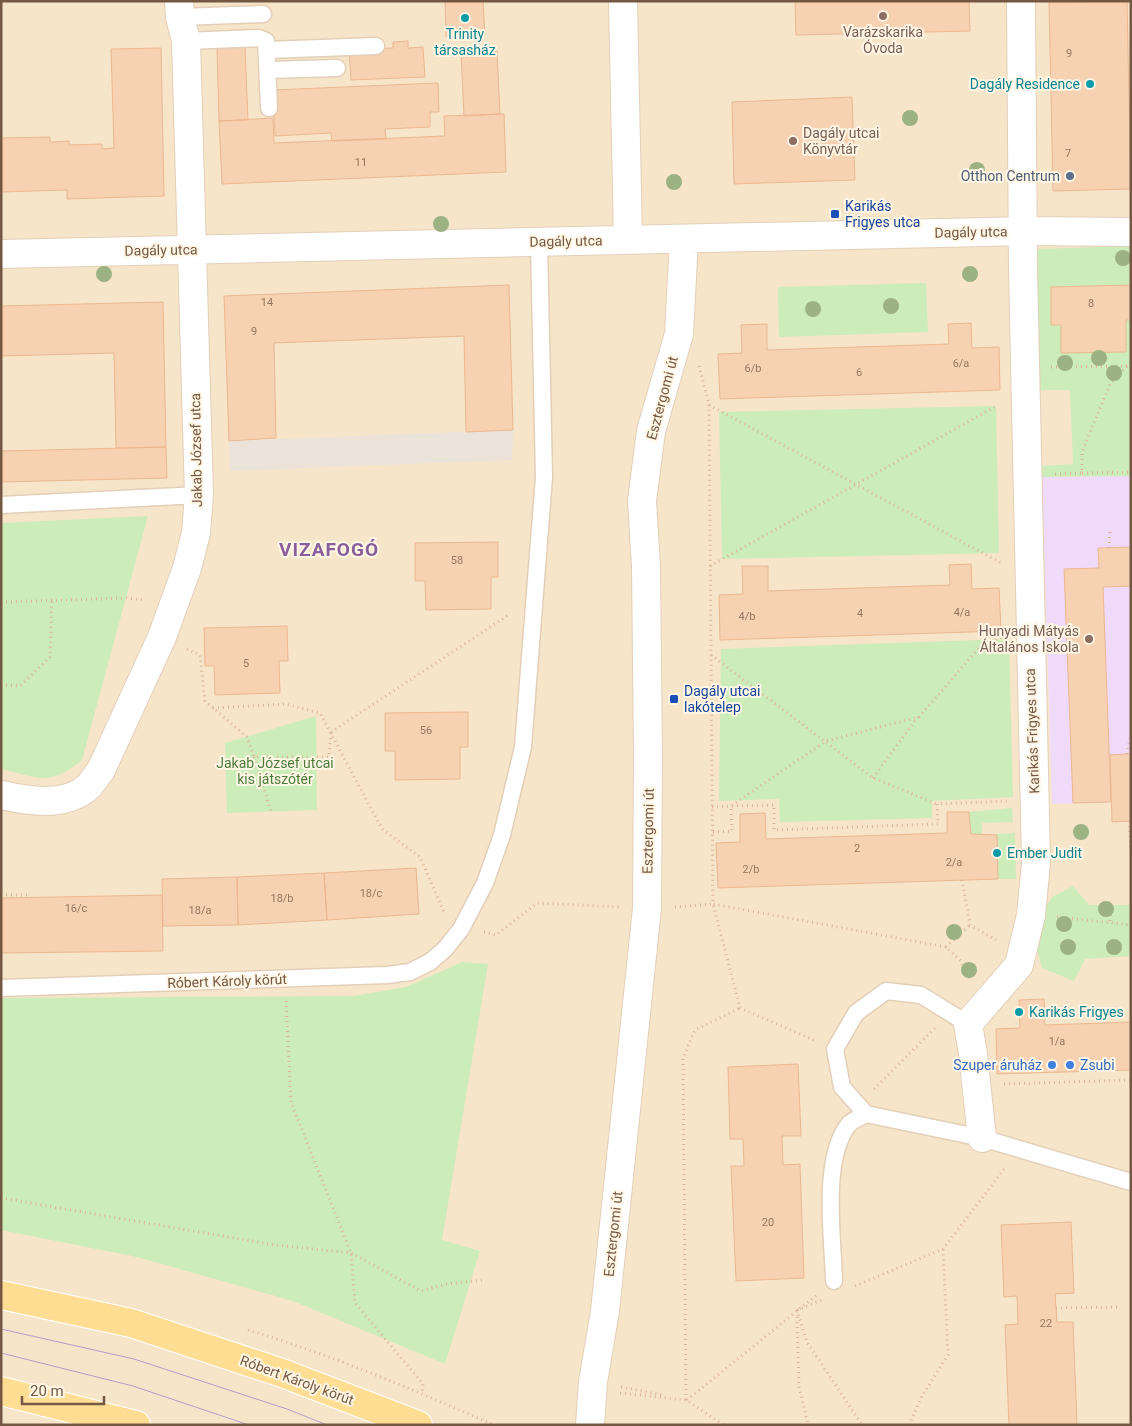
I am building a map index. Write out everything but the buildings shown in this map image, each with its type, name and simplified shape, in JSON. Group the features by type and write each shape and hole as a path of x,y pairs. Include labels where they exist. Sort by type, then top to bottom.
{"main road":[{"name":"Róbert Károly körút","path":"1,1295 131,1323 282,1373 418,1425"},
{"path":"1,1391 136,1425"}],"street":[{"path":"623,1 628,240"},
{"name":"Karikás Frigyes utca","path":"968,1024 1019,965 1032,914 1036,863 1025,379 1021,1"},
{"name":"Jakab József utca","path":"1,795 21,799 53,801 72,796 88,787 101,770 162,637 187,568 196,533 198,494 193,250 182,20"},
{"name":"Dagály utca","path":"1,254 1024,231 1131,232"},
{"name":"Esztergomi út","path":"590,1425 593,1386 605,1311 647,908 646,566 642,501 651,431 679,334 684,239"},
{"path":"968,1024 974,1054 982,1138"}],"lane":[{"path":"182,20 263,14"},
{"path":"182,20 266,40 269,108"},
{"path":"267,50 376,46"},
{"path":"268,70 337,68"},
{"path":"461,928 485,882 502,835 524,747 531,637 537,597 544,477 539,242"},
{"path":"1,505 198,494"},
{"name":"Róbert Károly körút","path":"1,988 285,979 387,975 410,972 430,962 446,949 461,928"},
{"path":"968,1024 921,995 886,992 856,1013 835,1049 842,1087 866,1114 982,1138 1131,1182"},
{"path":"834,1281 830,1183 838,1146 850,1124 866,1114"}],"path":[{"path":"698,360 709,404 713,904 740,1008"},
{"path":"710,566 856,485 1025,379 1131,364"},
{"path":"1082,473 1082,452 1110,384 1126,366"},
{"path":"709,404 1029,578"},
{"path":"1027,474 1131,472"},
{"path":"1109,548 1110,529"},
{"path":"331,732 537,597"},
{"path":"1,602 126,598 174,603"},
{"path":"1,685 20,686 50,657 52,600"},
{"path":"873,778 919,717 978,649 1007,635 1030,634"},
{"path":"162,637 200,655 205,701 248,737 271,812"},
{"path":"711,655 826,740 873,778 937,804 1034,800"},
{"path":"213,708 285,704 320,713 382,828 420,857 443,911 461,928 496,934 536,902 647,908 713,904 946,947 961,961 971,981"},
{"path":"731,806 826,740 919,717"},
{"path":"254,757 329,756 331,732"},
{"path":"1127,754 1131,734"},
{"path":"712,807 774,805 774,830 938,824 937,804"},
{"path":"713,832 732,831 731,806"},
{"path":"1129,821 1131,856"},
{"path":"1,895 29,894"},
{"path":"1110,905 1110,924"},
{"path":"1032,914 1131,926"},
{"path":"946,947 970,925"},
{"path":"285,979 291,1102 351,1253 355,1303 423,1384 422,1394"},
{"path":"686,1400 683,1058 695,1030 740,1008 835,1049"},
{"path":"976,1085 1131,1080"},
{"path":"852,1287 942,1249 1011,1160 1015,1148"},
{"path":"1,1198 275,1245 351,1253 421,1291 446,1284 484,1280"},
{"path":"909,1425 922,1396 948,1355 942,1249"},
{"path":"593,1386 686,1400 834,1281"},
{"path":"797,1310 824,1298"},
{"path":"1056,1308 1120,1307"},
{"path":"797,1310 799,1387 808,1425"},
{"path":"797,1310 807,1342 862,1425"},
{"path":"593,1386 686,1400 724,1425"},
{"path":"476,1417 494,1425"}],"shaded area":[{"path":"1,1 1131,1 1131,1425 1,1425"},
{"path":"513,430 512,460 230,471 229,441"},
{"name":"Hunyadi Mátyás Általános Iskola","path":"1131,476 1131,821 1112,822 1111,802 1052,804 1042,477"}],"green space":[{"path":"1131,246 1131,285 1051,287 1051,324 1061,325 1061,353 1126,352 1126,320 1131,320 1131,476 1042,477 1042,466 1073,464 1070,390 1037,390 1036,249"},
{"path":"926,283 928,332 779,337 778,287"},
{"path":"996,406 999,553 722,559 719,412"},
{"path":"148,516 82,760 61,774 44,778 1,769 1,523"},
{"path":"1009,639 1013,797 932,801 932,818 780,822 779,799 719,801 721,649"},
{"name":"Jakab József utcai kis játszótér","path":"316,716 317,810 227,813 225,743"},
{"path":"1012,808 1013,822 982,823 982,834 971,834 969,812"},
{"path":"1015,833 1016,879 998,879 996,834"},
{"path":"1073,886 1089,905 1131,905 1131,956 1085,959 1074,981 1042,968 1035,942 1042,913 1052,897"},
{"path":"462,962 488,964 442,1240 480,1251 445,1364 293,1301 137,1257 1,1230 1,998 354,996 406,987"}],"tram line":[{"path":"1,1329 134,1359 287,1409 327,1425"},
{"path":"1,1353 133,1386 249,1425"}],"place":[{"name":"Varázskarika Óvoda","path":"883,16"},
{"name":"Trinity társasház","path":"465,18"},
{"name":"Dagály Residence","path":"1090,84"},
{"name":"Dagály utcai Könyvtár","path":"793,141"},
{"name":"Otthon Centrum","path":"1070,176"},
{"name":"Karikás Frigyes utca","path":"835,214"},
{"name":"Hunyadi Mátyás Általános Iskola","path":"1089,639"},
{"name":"Dagály utcai lakótelep","path":"674,699"},
{"name":"Ember Judit","path":"997,853"},
{"name":"Karikás Frigyes","path":"1019,1012"},
{"name":"Szuper áruház","path":"1052,1065"},
{"name":"Zsubi","path":"1070,1065"}],"district":[{"name":"VIZAFOGÓ","path":"329,549"}]}
